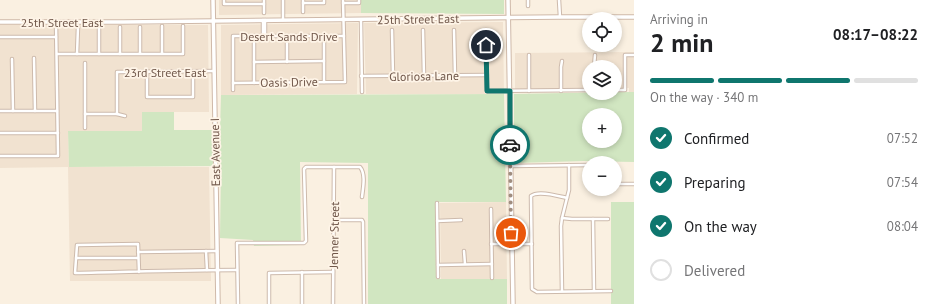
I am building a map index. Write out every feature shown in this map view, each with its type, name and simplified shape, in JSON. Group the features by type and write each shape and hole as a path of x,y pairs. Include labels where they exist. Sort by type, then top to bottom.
{"street":[{"name":"East Avenue I","path":"213,0 218,304"},
{"path":"224,0 224,4 264,4"},
{"path":"264,0 264,12"},
{"path":"283,0 283,20"},
{"path":"303,12 303,2 324,3 324,0"},
{"path":"344,36 343,2 359,3 359,0"},
{"path":"508,0 512,304"},
{"path":"528,0 528,6"},
{"path":"559,0 560,17"},
{"name":"25th Street East","path":"0,22 634,17"},
{"path":"264,20 264,36"},
{"path":"361,20 362,92"},
{"path":"0,156 58,156 56,22"},
{"path":"162,26 162,53"},
{"path":"57,54 183,54 183,26"},
{"path":"77,54 78,27"},
{"path":"99,27 99,54"},
{"path":"120,27 120,54"},
{"path":"140,27 140,53"},
{"path":"392,30 393,76"},
{"path":"423,30 424,76"},
{"path":"454,30 455,76"},
{"path":"486,30 487,91 582,90"},
{"name":"Desert Sands Drive","path":"233,83 233,36 344,36"},
{"path":"287,36 287,62"},
{"path":"324,36 324,82"},
{"name":"Oasis Drive","path":"233,83 345,82 344,36"},
{"path":"0,37 56,38"},
{"path":"254,37 254,83"},
{"path":"529,55 529,91"},
{"path":"595,55 595,60"},
{"path":"622,90 625,90 625,55 634,55"},
{"path":"34,58 35,112"},
{"path":"12,59 13,111"},
{"path":"254,62 324,61"},
{"path":"561,91 562,61"},
{"path":"85,63 85,128"},
{"path":"147,71 148,97 193,97 193,72"},
{"name":"23rd Street East","path":"117,114 117,72 214,71"},
{"name":"Gloriosa Lane","path":"361,76 486,75"},
{"path":"233,83 233,90"},
{"path":"0,111 57,111"},
{"path":"85,114 117,114 125,116"},
{"path":"0,133 58,133"},
{"path":"562,291 562,218 569,184 569,165"},
{"path":"510,166 582,165"},
{"path":"238,304 237,243 304,243 306,240 304,169 306,167 360,167 363,174 362,197"},
{"name":"Jenner Street","path":"333,304 334,167"},
{"path":"622,184 634,184"},
{"path":"567,198 549,194 534,194 530,198 532,285 534,290 537,292 611,290"},
{"path":"437,204 438,277"},
{"path":"491,209 492,278"},
{"path":"562,218 608,219"},
{"path":"593,219 594,290"},
{"path":"334,220 362,220 363,222 364,304"},
{"path":"438,221 461,220"},
{"path":"139,272 138,244 76,245 75,273 139,272 207,270 237,270"},
{"path":"491,244 532,244"},
{"path":"206,251 207,270"},
{"path":"138,252 217,251"},
{"path":"464,251 465,264"},
{"path":"76,258 138,258"},
{"path":"438,265 492,264"},
{"path":"302,272 302,304"},
{"path":"269,304 269,273 333,272"}],"shaded area":[{"path":"219,0 361,0 361,13 219,15"},
{"path":"503,22 504,94 366,94 364,23"},
{"path":"358,23 357,94 221,95 221,25"},
{"path":"0,25 208,25 209,112 142,112 142,131 68,131 69,167 209,167 211,281 70,281 68,167 0,168"},
{"path":"634,52 634,92 629,92 629,88 622,88 622,60 582,60 582,89 515,89 515,53"},
{"path":"506,202 507,279 441,279 440,203"}],"green space":[{"path":"361,0 504,0 504,14 361,13"},
{"path":"622,92 634,92 634,162 622,162 622,156 582,156 582,161 517,163 514,155 514,94 582,93 582,100 622,100"},
{"path":"504,94 506,202 435,202 436,279 507,279 507,304 368,304 368,163 300,162 301,245 254,246 253,240 220,238 221,166 69,167 68,131 142,131 142,112 174,112 174,130 220,130 221,95"},
{"path":"611,202 634,202 634,304 611,304"}],"way so far":[{"path":"510,145 511,233"}],"route":[{"path":"486,45 487,91 510,91 510,145"}]}
